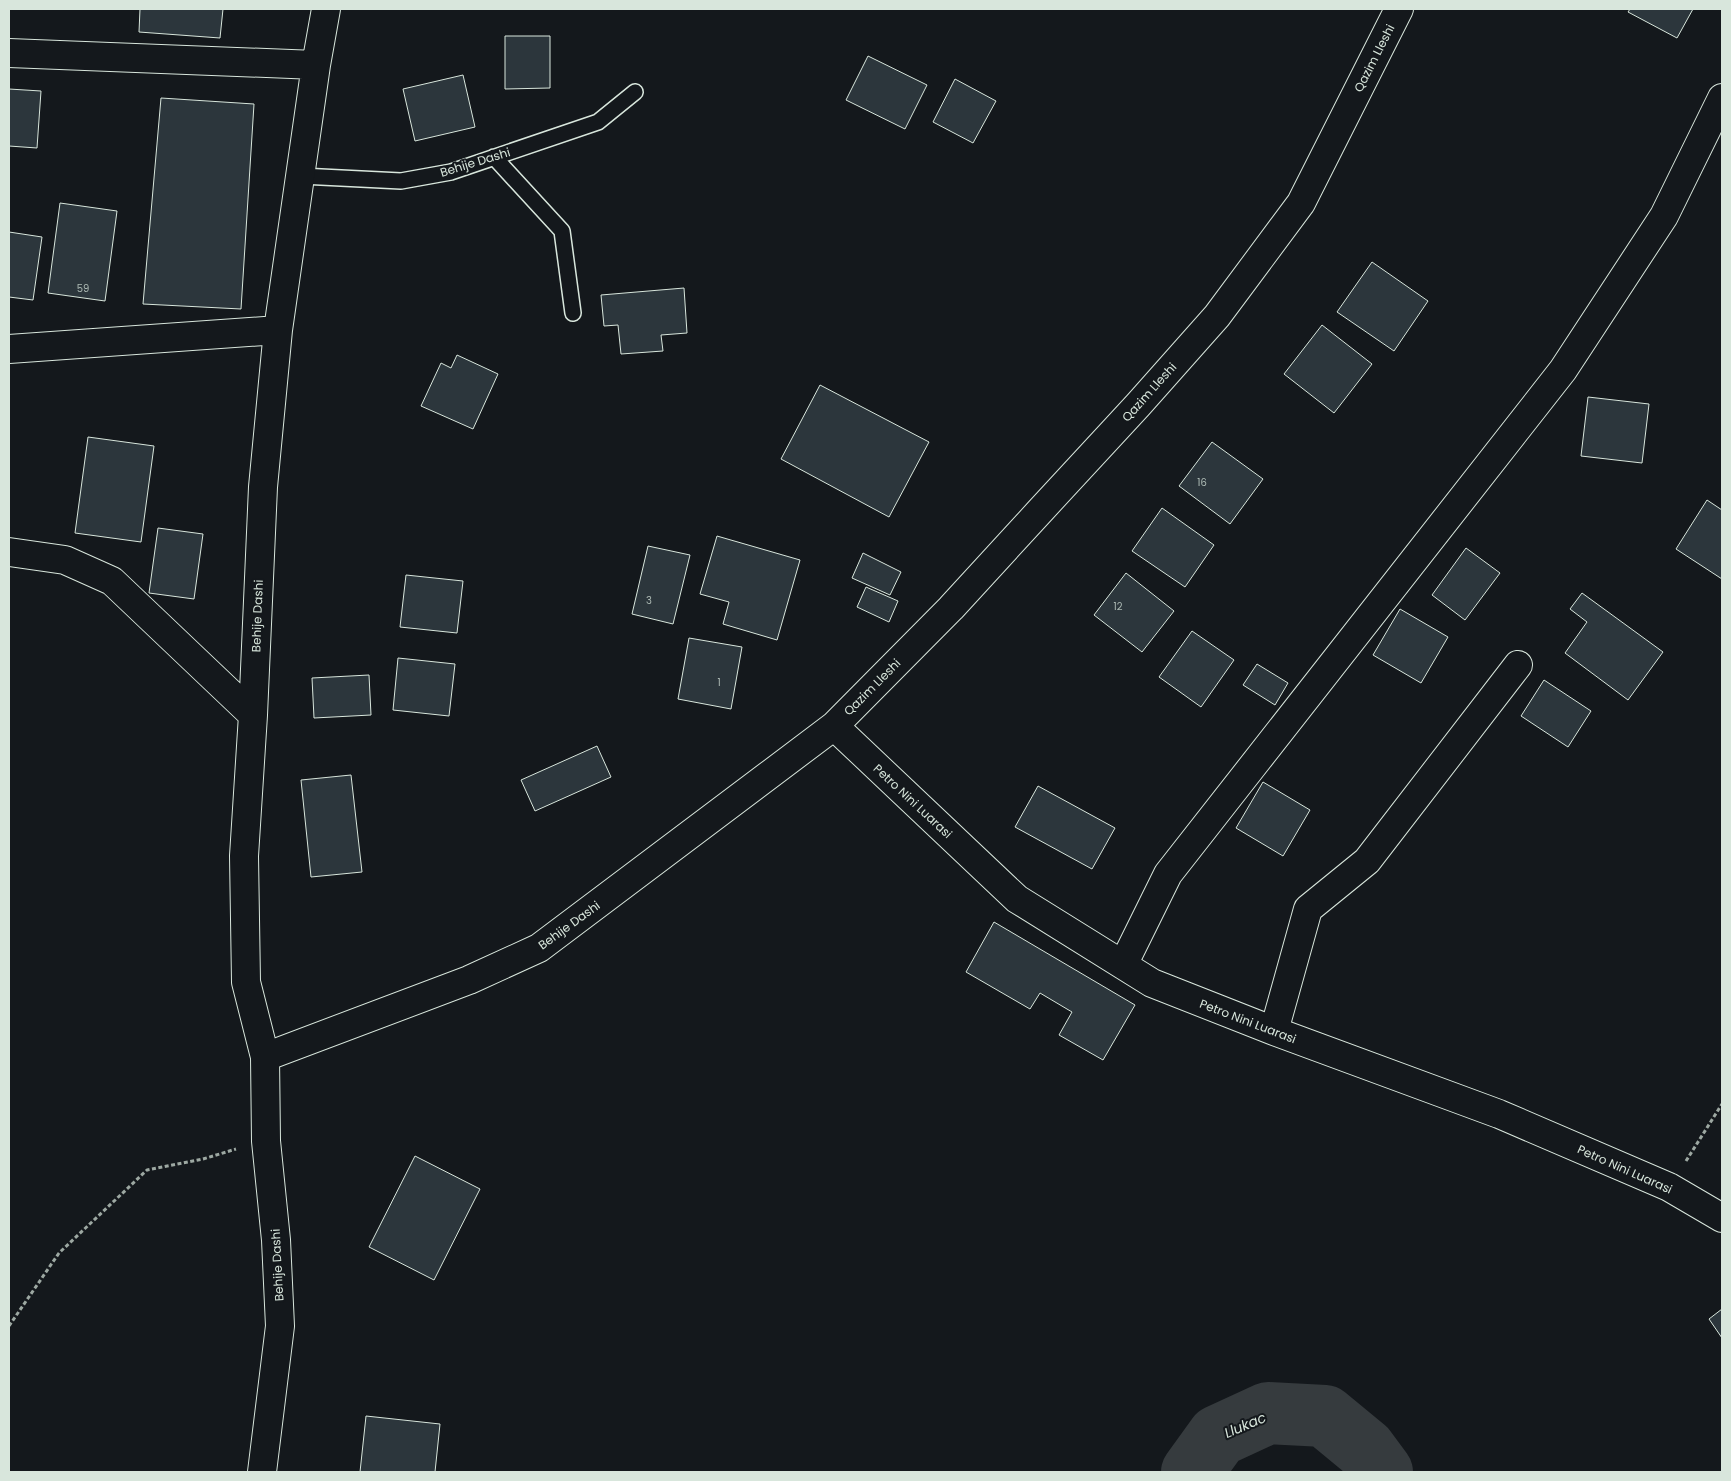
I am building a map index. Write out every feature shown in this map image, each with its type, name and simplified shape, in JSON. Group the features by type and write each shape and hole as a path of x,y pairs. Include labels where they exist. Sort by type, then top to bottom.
{"street":[{"name":"Behije Dashi","path":"262,1472 280,1326 276,1240 266,1141 265,1056 246,982 244,856 253,715 263,487 278,330 316,65 326,9"},
{"name":"Qazim Lleshi","path":"834,726 950,608 1028,525 1217,316 1301,203 1399,9"},
{"path":"9,53 316,65"},
{"path":"1123,965 1168,874 1563,370 1664,216 1722,98"},
{"path":"9,349 278,330"},
{"path":"9,552 65,560 112,581 253,715"},
{"path":"1274,1032 1308,909 1367,861 1518,665"},
{"name":"Behije Dashi","path":"265,1056 468,980 539,948 834,726"},
{"name":"Petro Nini Luarasi","path":"834,726 1018,899 1152,983 1274,1032 1499,1114 1669,1187 1722,1218"}],"lane":[{"name":"Behije Dashi","path":"301,176 401,181 451,172 598,122 635,92"},
{"path":"494,157 562,232 573,313"}],"path":[{"path":"1669,1187 1722,1104"},
{"path":"9,1326 60,1252 147,1170 203,1159 266,1141"}],"building":[{"path":"140,9 223,9 220,38 139,32"},
{"path":"1630,9 1693,9 1677,38 1628,12"},
{"path":"505,36 550,36 550,88 505,89"},
{"path":"868,56 927,85 905,129 846,100"},
{"path":"463,75 475,127 415,141 403,89"},
{"path":"955,79 996,101 973,143 933,122"},
{"path":"9,89 41,91 37,148 9,146"},
{"path":"161,98 254,104 241,309 143,304"},
{"path":"60,203 117,211 105,301 48,293"},
{"path":"9,232 42,237 33,300 9,297"},
{"path":"1372,262 1428,301 1394,351 1337,312"},
{"path":"684,288 687,333 661,335 663,351 621,354 618,325 604,326 601,295"},
{"path":"1322,325 1372,364 1334,413 1284,374"},
{"path":"457,355 498,374 473,429 421,406 441,363 451,368"},
{"path":"820,385 929,442 889,517 781,459"},
{"path":"1588,397 1649,404 1642,463 1581,456"},
{"path":"88,437 154,446 141,542 75,533"},
{"path":"1212,442 1263,479 1230,524 1179,486"},
{"path":"1707,500 1722,510 1722,579 1676,549"},
{"path":"1162,508 1214,545 1185,587 1132,551"},
{"path":"158,528 203,534 194,599 149,593"},
{"path":"717,536 800,560 777,640 723,624 729,602 700,594"},
{"path":"648,546 690,555 673,624 632,614"},
{"path":"1466,548 1500,573 1465,620 1432,595"},
{"path":"863,553 901,572 890,595 852,578"},
{"path":"1126,573 1174,611 1142,652 1094,615"},
{"path":"406,575 463,581 457,633 400,627"},
{"path":"866,587 898,601 889,622 857,607"},
{"path":"1582,593 1663,652 1628,700 1565,653 1587,622 1570,609"},
{"path":"1400,609 1448,637 1421,683 1373,655"},
{"path":"1192,631 1234,660 1201,707 1159,677"},
{"path":"689,638 742,647 731,709 678,699"},
{"path":"398,658 455,664 449,716 393,710"},
{"path":"1257,664 1288,683 1275,705 1243,685"},
{"path":"369,675 371,715 314,718 312,678"},
{"path":"1544,680 1591,711 1568,747 1521,716"},
{"path":"597,746 611,777 535,811 521,780"},
{"path":"351,775 362,872 311,877 301,780"},
{"path":"1263,782 1310,810 1283,856 1236,828"},
{"path":"1038,786 1115,828 1092,869 1015,827"},
{"path":"994,922 1135,1005 1103,1060 1059,1035 1072,1012 1040,993 1030,1009 966,972"},
{"path":"415,1156 480,1189 434,1280 369,1247"},
{"path":"1722,1309 1722,1338 1709,1319"},
{"path":"366,1416 440,1424 435,1472 360,1472"}],"waterway":[{"name":"Llukac","path":"1192,1472 1218,1436 1268,1413 1325,1416 1365,1449 1382,1472"}]}
